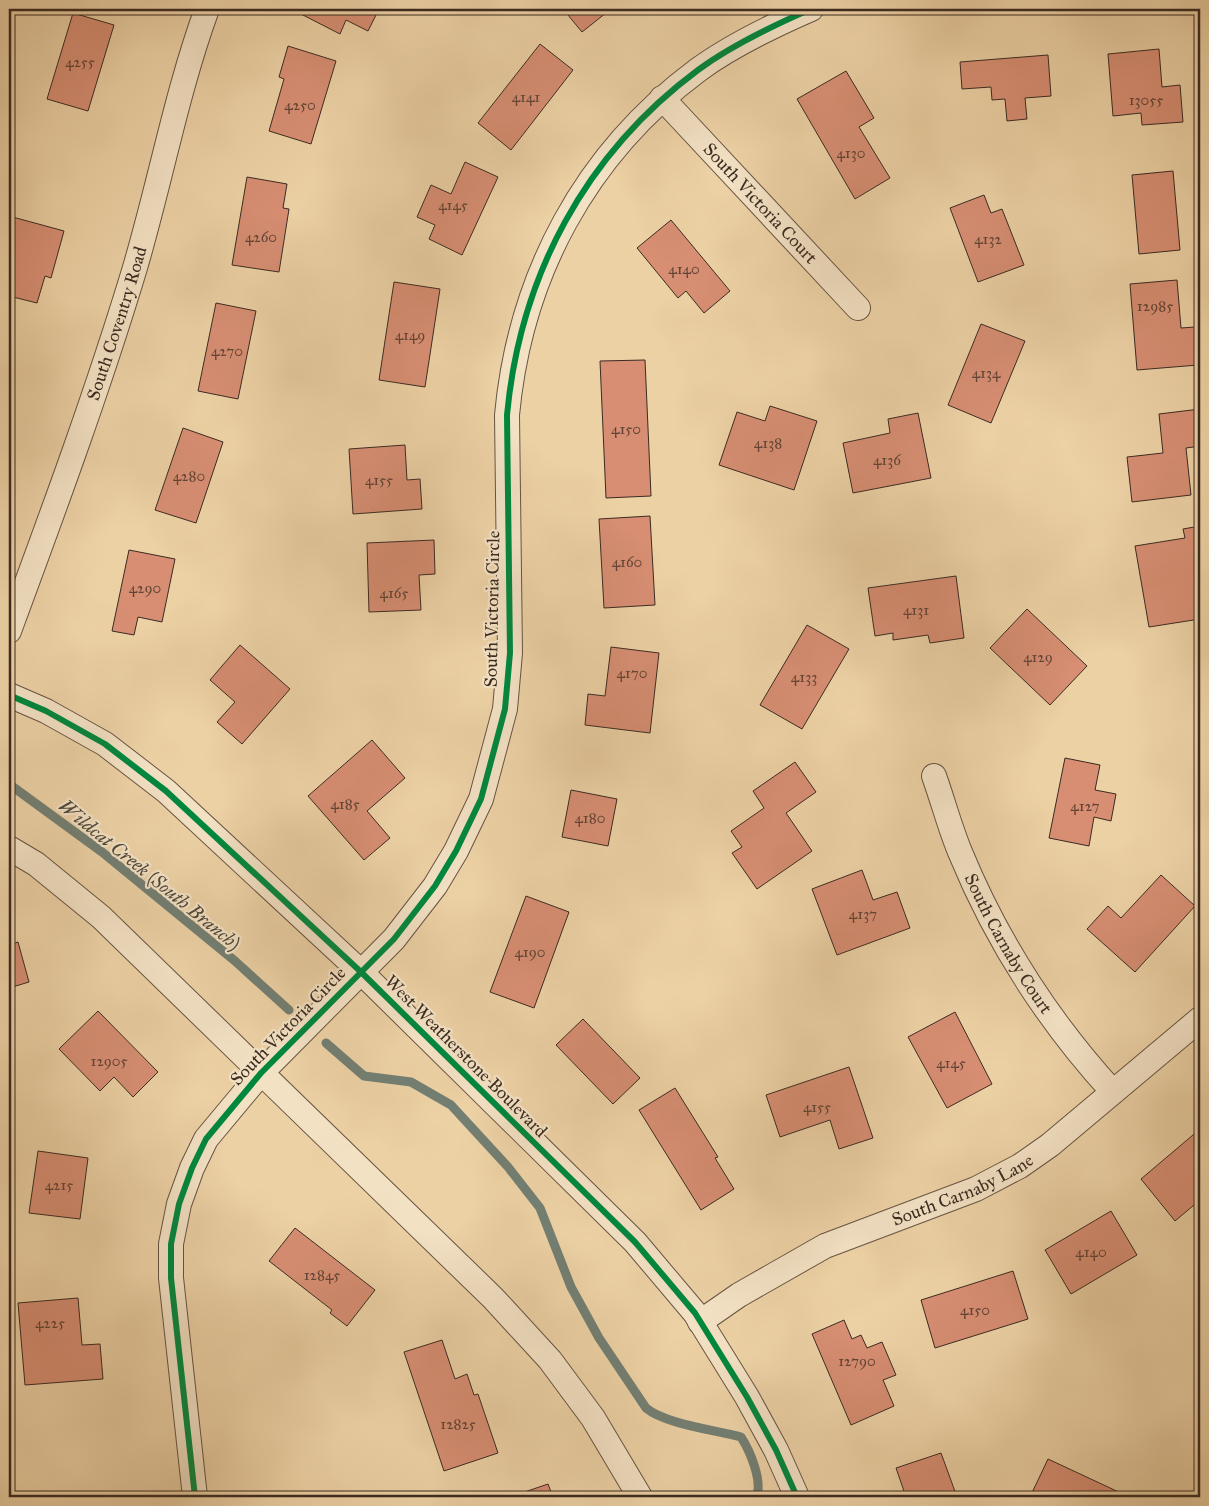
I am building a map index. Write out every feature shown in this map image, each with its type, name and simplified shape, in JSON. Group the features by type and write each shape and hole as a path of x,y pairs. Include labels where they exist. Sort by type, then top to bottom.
{"street":[{"name":"South Coventry Road","path":"9,631 90,409 134,268 188,60 207,9"},
{"name":"South Victoria Circle","path":"195,1497 171,1278 171,1244 179,1204 192,1168 206,1139 261,1073 394,939 435,886 456,851 481,799 505,708 510,653 507,415 510,389 524,321 547,256 567,216 594,175 630,130 662,98 699,69 762,31 811,9"},
{"name":"South Victoria Court","path":"662,98 858,308"},
{"name":"West Weatherstone Boulevard","path":"9,695 46,712 104,744 166,791 360,972 635,1242 700,1322 747,1397 776,1450 798,1497"},
{"name":"South Carnaby Court","path":"934,776 959,850 981,899 1010,955 1054,1022 1080,1056 1113,1092"},
{"path":"9,848 36,864 101,916 493,1298 550,1360 593,1418 640,1497"},
{"name":"South Carnaby Lane","path":"700,1322 739,1295 825,1246 976,1190 1020,1166 1050,1145 1200,1019"}],"building":[{"path":"301,9 379,9 368,31 346,20 340,34 299,13"},
{"path":"563,9 611,9 582,32"},
{"path":"73,13 114,25 88,111 47,99"},
{"path":"540,44 573,70 511,150 478,123"},
{"path":"288,46 336,61 311,144 269,131 284,79 279,77"},
{"path":"1159,49 1162,87 1180,85 1183,122 1142,125 1141,113 1113,116 1108,54"},
{"path":"1048,55 1051,96 1025,98 1027,119 1007,121 1005,99 992,100 991,87 962,89 960,62"},
{"path":"846,71 874,118 859,127 890,178 855,199 797,99"},
{"path":"465,162 498,177 462,255 429,239 435,225 417,217 431,185 451,194"},
{"path":"1173,171 1180,250 1139,254 1132,175"},
{"path":"247,177 287,184 283,208 289,209 279,272 232,265"},
{"path":"984,195 991,213 1002,209 1024,265 978,282 950,208"},
{"path":"9,216 64,231 51,278 45,276 37,303 9,296"},
{"path":"671,220 730,291 704,313 686,291 678,298 637,248"},
{"path":"1177,280 1181,328 1195,327 1198,365 1137,370 1130,284"},
{"path":"394,282 440,289 425,387 379,380"},
{"path":"216,303 256,311 238,399 198,391"},
{"path":"981,324 1025,341 991,423 948,405"},
{"path":"645,360 651,496 606,498 600,361"},
{"path":"770,406 817,421 794,490 719,465 737,412 765,421"},
{"path":"1200,409 1200,446 1186,448 1191,495 1132,502 1127,457 1163,453 1159,414"},
{"path":"918,413 931,478 853,493 843,443 890,433 888,419"},
{"path":"183,428 223,442 196,523 155,510"},
{"path":"405,445 407,480 420,479 422,509 353,514 349,449"},
{"path":"650,516 655,605 604,608 599,519"},
{"path":"1200,526 1200,619 1149,627 1135,546 1185,538 1183,529"},
{"path":"434,540 435,574 419,575 421,610 369,612 367,543"},
{"path":"129,550 175,559 162,622 138,617 134,635 112,631"},
{"path":"956,576 964,638 930,643 928,635 893,640 893,633 875,636 868,588"},
{"path":"1027,609 1087,666 1050,705 990,648"},
{"path":"807,625 849,649 802,729 760,705"},
{"path":"240,645 290,689 242,744 217,722 235,702 210,680"},
{"path":"611,647 659,653 650,733 585,725 588,694 605,696"},
{"path":"372,740 405,778 367,811 390,838 364,860 308,796"},
{"path":"1065,758 1100,765 1095,790 1116,794 1111,821 1094,817 1089,846 1049,838"},
{"path":"795,762 816,792 786,813 812,851 757,889 732,853 742,847 731,831 764,808 753,791"},
{"path":"571,790 617,799 608,846 562,837"},
{"path":"862,870 873,900 897,892 910,928 837,955 812,889"},
{"path":"1161,875 1195,906 1135,972 1087,929 1108,906 1121,918"},
{"path":"526,896 569,912 534,1008 490,992"},
{"path":"18,942 29,982 9,988 9,945"},
{"path":"98,1011 158,1072 133,1097 114,1077 100,1091 59,1049"},
{"path":"955,1012 992,1084 947,1108 908,1037"},
{"path":"583,1019 640,1078 613,1104 556,1045"},
{"path":"849,1067 873,1138 839,1149 830,1120 780,1137 766,1095"},
{"path":"675,1088 718,1157 715,1158 734,1189 701,1210 639,1110"},
{"path":"1200,1129 1200,1200 1175,1221 1141,1179"},
{"path":"38,1151 88,1158 80,1219 29,1213"},
{"path":"1111,1211 1137,1255 1071,1294 1045,1250"},
{"path":"295,1228 375,1290 347,1326 330,1313 332,1310 269,1261"},
{"path":"1013,1271 1028,1319 935,1348 921,1300"},
{"path":"78,1298 82,1345 100,1344 103,1379 25,1385 18,1303"},
{"path":"844,1320 852,1339 861,1335 867,1348 882,1342 896,1375 883,1380 894,1406 851,1425 812,1334"},
{"path":"442,1340 455,1379 467,1374 474,1395 478,1394 498,1453 444,1471 404,1352"},
{"path":"941,1453 957,1497 906,1497 896,1468"},
{"path":"1048,1459 1123,1494 1121,1497 1030,1497"},
{"path":"548,1484 553,1497 510,1497"}],"waterway":[{"name":"Wildcat Creek (South Branch)","path":"9,784 102,852 235,961 289,1010"},
{"name":"Wildcat Creek (South Branch)","path":"326,1043 364,1076 411,1082 451,1105 508,1167 540,1208 571,1287 599,1338 646,1408 654,1414 691,1426 741,1437 757,1474 758,1489 757,1496 754,1497"}],"cycle path":[{"path":"195,1497 171,1278 171,1244 179,1204 192,1168 206,1139 261,1073 394,939 435,886 456,851 481,799 505,709 510,653 507,415 514,364 526,314 543,267 565,222 591,179 622,140 658,103 698,70 738,44 811,9"},
{"path":"9,695 46,711 105,744 166,791 361,972 635,1242 695,1313 747,1397 776,1450 797,1497"}]}
